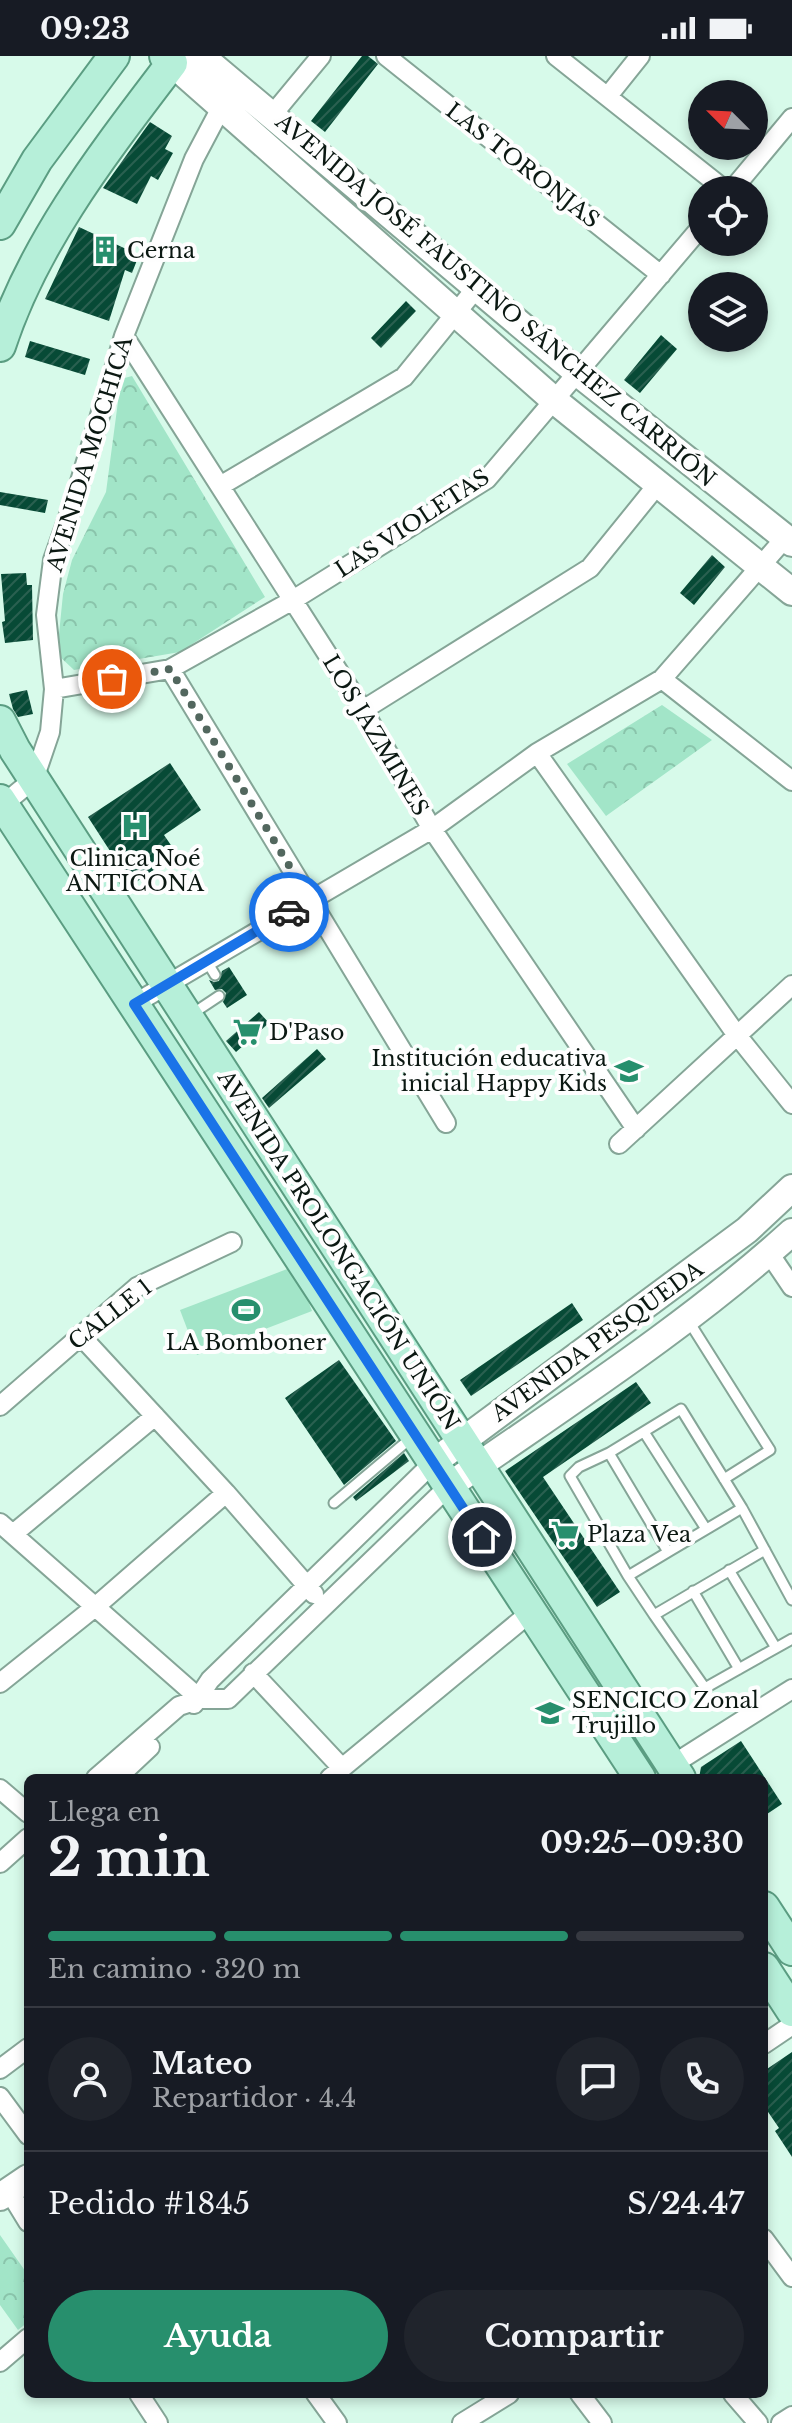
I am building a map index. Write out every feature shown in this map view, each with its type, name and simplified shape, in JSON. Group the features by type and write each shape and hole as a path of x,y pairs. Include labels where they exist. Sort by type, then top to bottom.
{"main road":[{"path":"0,224 37,160 114,56"},
{"name":"AVENIDA JOSÉ FAUSTINO SÁNCHEZ CARRIÓN","path":"201,56 578,373 789,541"},
{"path":"0,346 6,309 82,185 172,58"},
{"name":"AVENIDA JOSÉ FAUSTINO SÁNCHEZ CARRIÓN","path":"172,58 455,315 555,401 792,592"},
{"name":"AVENIDA PROLONGACIÓN UNIÓN","path":"0,721 34,779 462,1440 667,1774"},
{"name":"AVENIDA PROLONGACIÓN UNIÓN","path":"1,804 531,1612 620,1764"},
{"name":"AVENIDA PESQUEDA","path":"441,1474 462,1440 747,1230 792,1188"},
{"path":"280,1228 311,1207"},
{"name":"AVENIDA PESQUEDA","path":"441,1474 478,1466 629,1361 792,1232"},
{"path":"611,1333 629,1361"},
{"path":"768,1913 792,1950"},
{"path":"768,1974 792,2011"}],"street":[{"path":"273,114 321,56"},
{"name":"LAS TORONJAS","path":"386,56 661,275"},
{"path":"556,56 708,176"},
{"path":"608,96 640,56"},
{"name":"AVENIDA MOCHICA","path":"34,779 50,732 54,689 46,615 53,560 124,336 194,159 222,106"},
{"path":"744,176 792,118"},
{"name":"LAS VIOLETAS","path":"54,689 170,669 293,600 487,479 688,243"},
{"path":"220,486 404,377 477,287"},
{"name":"LOS JAZMINES","path":"124,336 363,710 432,829 636,1129"},
{"path":"363,710 590,568 658,484"},
{"path":"134,1004 166,983 211,967 310,900 432,829 537,753 662,679 761,567 789,541"},
{"path":"170,669 446,1123"},
{"path":"662,679 792,781"},
{"path":"537,753 736,1034 792,1104"},
{"path":"1,804 34,779"},
{"path":"619,1144 792,985"},
{"name":"CALLE 1","path":"0,1406 137,1287 232,1242"},
{"path":"769,1253 792,1287"},
{"path":"80,1335 226,1493 323,1606"},
{"path":"155,1416 6,1528 200,1699"},
{"name":"AVENIDA PESQUEDA","path":"121,1774 200,1699 210,1680 306,1585 441,1474"},
{"name":"AVENIDA PESQUEDA","path":"200,1699 228,1699 323,1606 441,1474"},
{"path":"1,1680 95,1607 226,1493"},
{"path":"253,1673 336,1773 531,1612"},
{"path":"667,1774 792,1689"},
{"path":"101,1774 179,1706 200,1699"},
{"path":"0,1789 24,1810"},
{"path":"5,1859 24,1842"},
{"path":"5,1859 24,1849"},
{"path":"768,2041 792,2025"},
{"path":"0,2069 24,2051"},
{"path":"0,2097 24,2130"},
{"path":"12,2189 24,2214"},
{"path":"768,2244 792,2277"},
{"path":"0,2362 24,2341"},
{"path":"142,2398 158,2423"},
{"path":"319,2398 337,2423"},
{"path":"462,2423 503,2398"},
{"path":"583,2398 602,2423"},
{"path":"736,2398 758,2423"},
{"path":"781,2423 792,2416"}],"lane":[{"path":"188,1017 219,996"},
{"path":"686,1317 770,1450 724,1479"},
{"path":"792,1600 742,1508 681,1409 609,1453 579,1467 570,1476 628,1576 705,1688 792,1639"},
{"path":"644,1432 706,1529"},
{"path":"334,1503 416,1434"},
{"path":"609,1453 668,1552"},
{"path":"628,1576 742,1508"},
{"path":"654,1615 765,1550"},
{"path":"729,1570 776,1648"},
{"path":"693,1591 739,1669"}],"green space":[{"path":"132,376 265,597 180,652 74,670 57,654 63,594 72,560 106,492 121,379"},
{"path":"662,705 712,740 606,816 567,764"},
{"name":"LA Bomboner","path":"295,1266 312,1311 197,1355 180,1310"},
{"path":"0,2235 24,2269 24,2325 18,2330 0,2305"}],"building":[{"path":"362,56 368,56 378,64 325,132 311,121"},
{"path":"150,122 172,136 165,149 173,153 158,180 151,176 137,204 103,188"},
{"path":"79,227 139,255 132,273 125,270 109,321 45,299"},
{"path":"406,301 416,311 381,348 371,338"},
{"path":"661,335 677,349 640,393 624,380"},
{"path":"30,341 90,359 85,375 25,357"},
{"path":"0,492 48,500 45,513 0,505"},
{"path":"712,555 725,567 694,605 680,593"},
{"path":"26,573 27,585 32,585 33,640 5,643 1,574"},
{"path":"27,690 33,714 18,717 9,694"},
{"name":"Clinica Noé ANTICONA","path":"170,763 201,810 164,835 177,854 126,889 115,872 121,868 88,817"},
{"path":"229,967 247,995 227,1008 223,1002 226,993 222,989 215,990 209,980 219,981 222,971"},
{"name":"D'Paso","path":"259,1012 269,1023 236,1052 226,1041"},
{"path":"317,1049 326,1059 269,1108 262,1098"},
{"path":"572,1303 583,1320 471,1396 460,1380"},
{"path":"339,1360 396,1441 344,1485 285,1398"},
{"name":"Plaza Vea","path":"636,1382 651,1403 543,1477 620,1592 597,1607 505,1471"},
{"path":"404,1453 409,1461 356,1501 353,1497"},
{"path":"741,1741 762,1774 700,1774 701,1767"},
{"path":"768,1782 782,1804 768,1813"},
{"path":"792,2052 792,2157 775,2131 779,2128 768,2112 768,2068"}],"way so far":[{"path":"112,679 170,669 310,900 289,912"}],"place":[{"name":"Cerna","path":"105,250"},
{"name":"Clinica Noé ANTICONA","path":"135,826"},
{"name":"D'Paso","path":"247,1032"},
{"name":"Institución educativa inicial Happy Kids","path":"629,1071"},
{"name":"LA Bomboner","path":"246,1310"},
{"name":"Plaza Vea","path":"565,1534"},
{"name":"SENCICO Zonal Trujillo","path":"550,1713"}],"route":[{"path":"289,912 134,1004 482,1537"}]}
